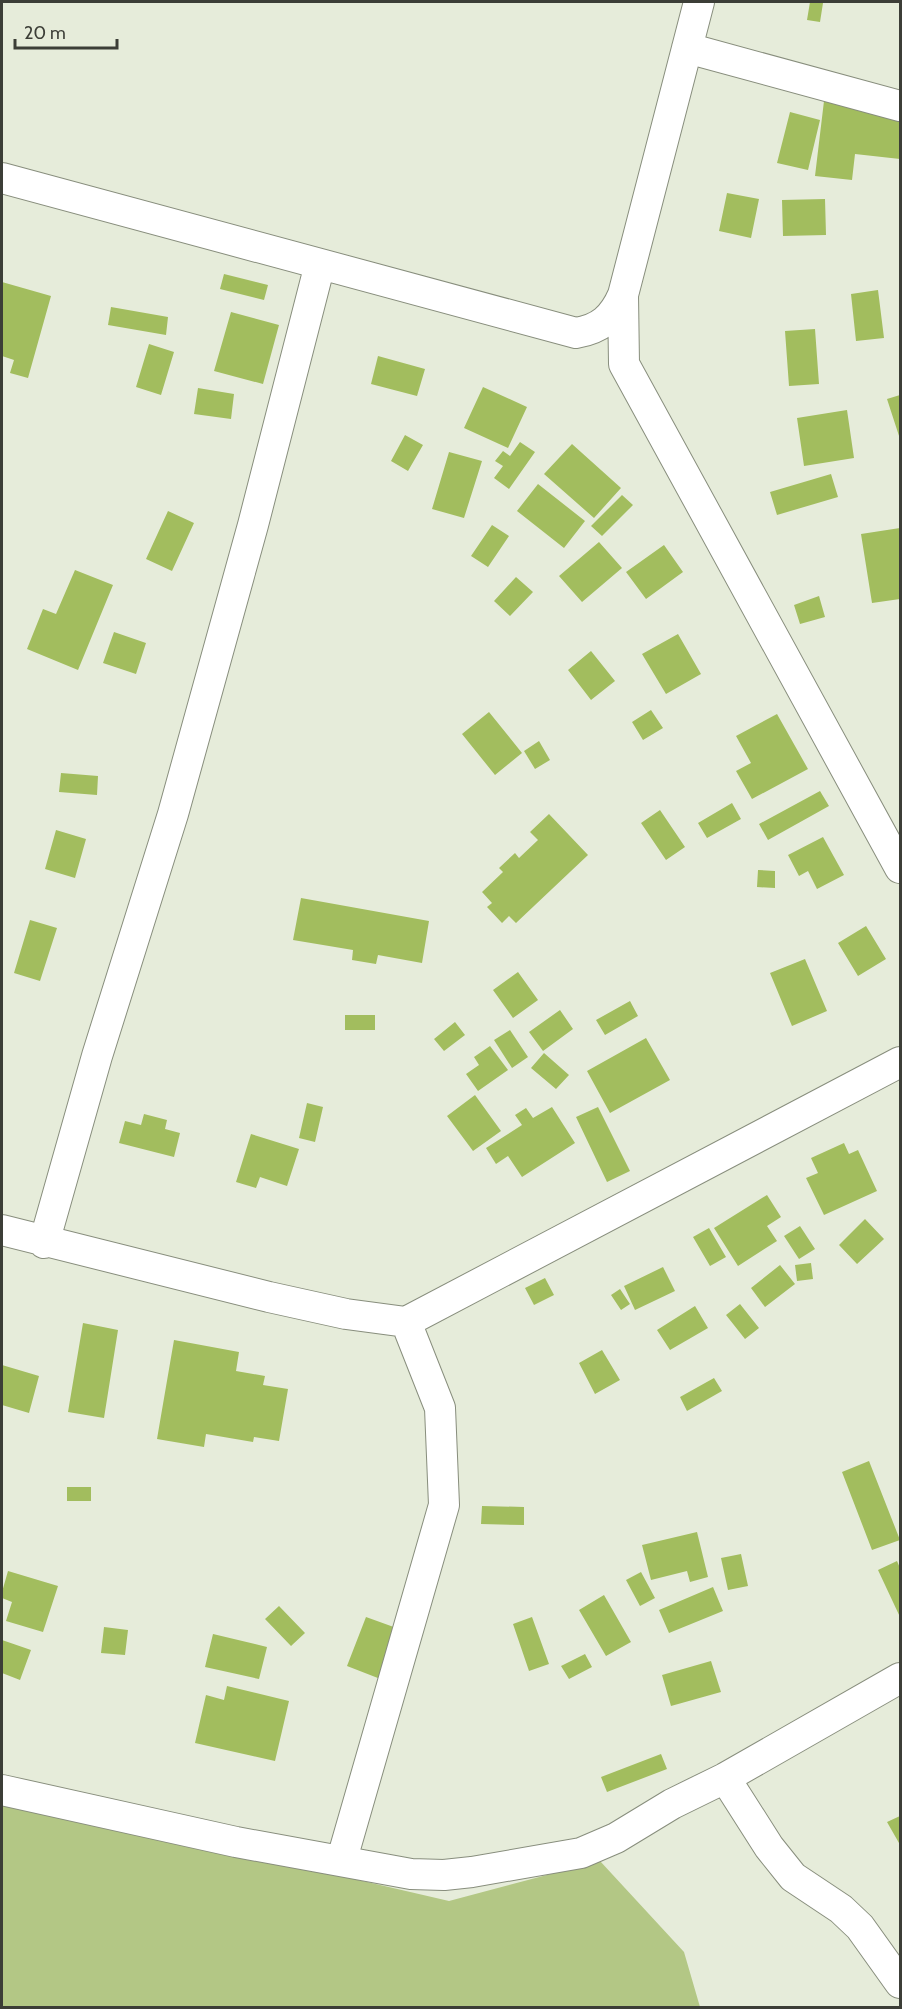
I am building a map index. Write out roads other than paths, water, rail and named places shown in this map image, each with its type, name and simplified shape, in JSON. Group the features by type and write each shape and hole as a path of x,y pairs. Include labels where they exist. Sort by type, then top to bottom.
{"street":[{"path":"699,2 623,295 624,364 900,868"},
{"path":"687,48 900,106"},
{"path":"2,178 576,333 624,364"},
{"path":"44,1243 97,1056 176,802 253,525 320,264"},
{"path":"576,333 599,326 609,319 623,295"},
{"path":"2,1230 44,1243 291,1302 346,1314 406,1322 900,1062"},
{"path":"342,1859 444,1505 440,1408 406,1322"},
{"path":"2,1790 236,1842 342,1859 411,1874 444,1875 581,1853 616,1838 672,1804 725,1778 900,1678"},
{"path":"725,1778 769,1847 793,1877 841,1909 860,1927 900,1983"}]}
